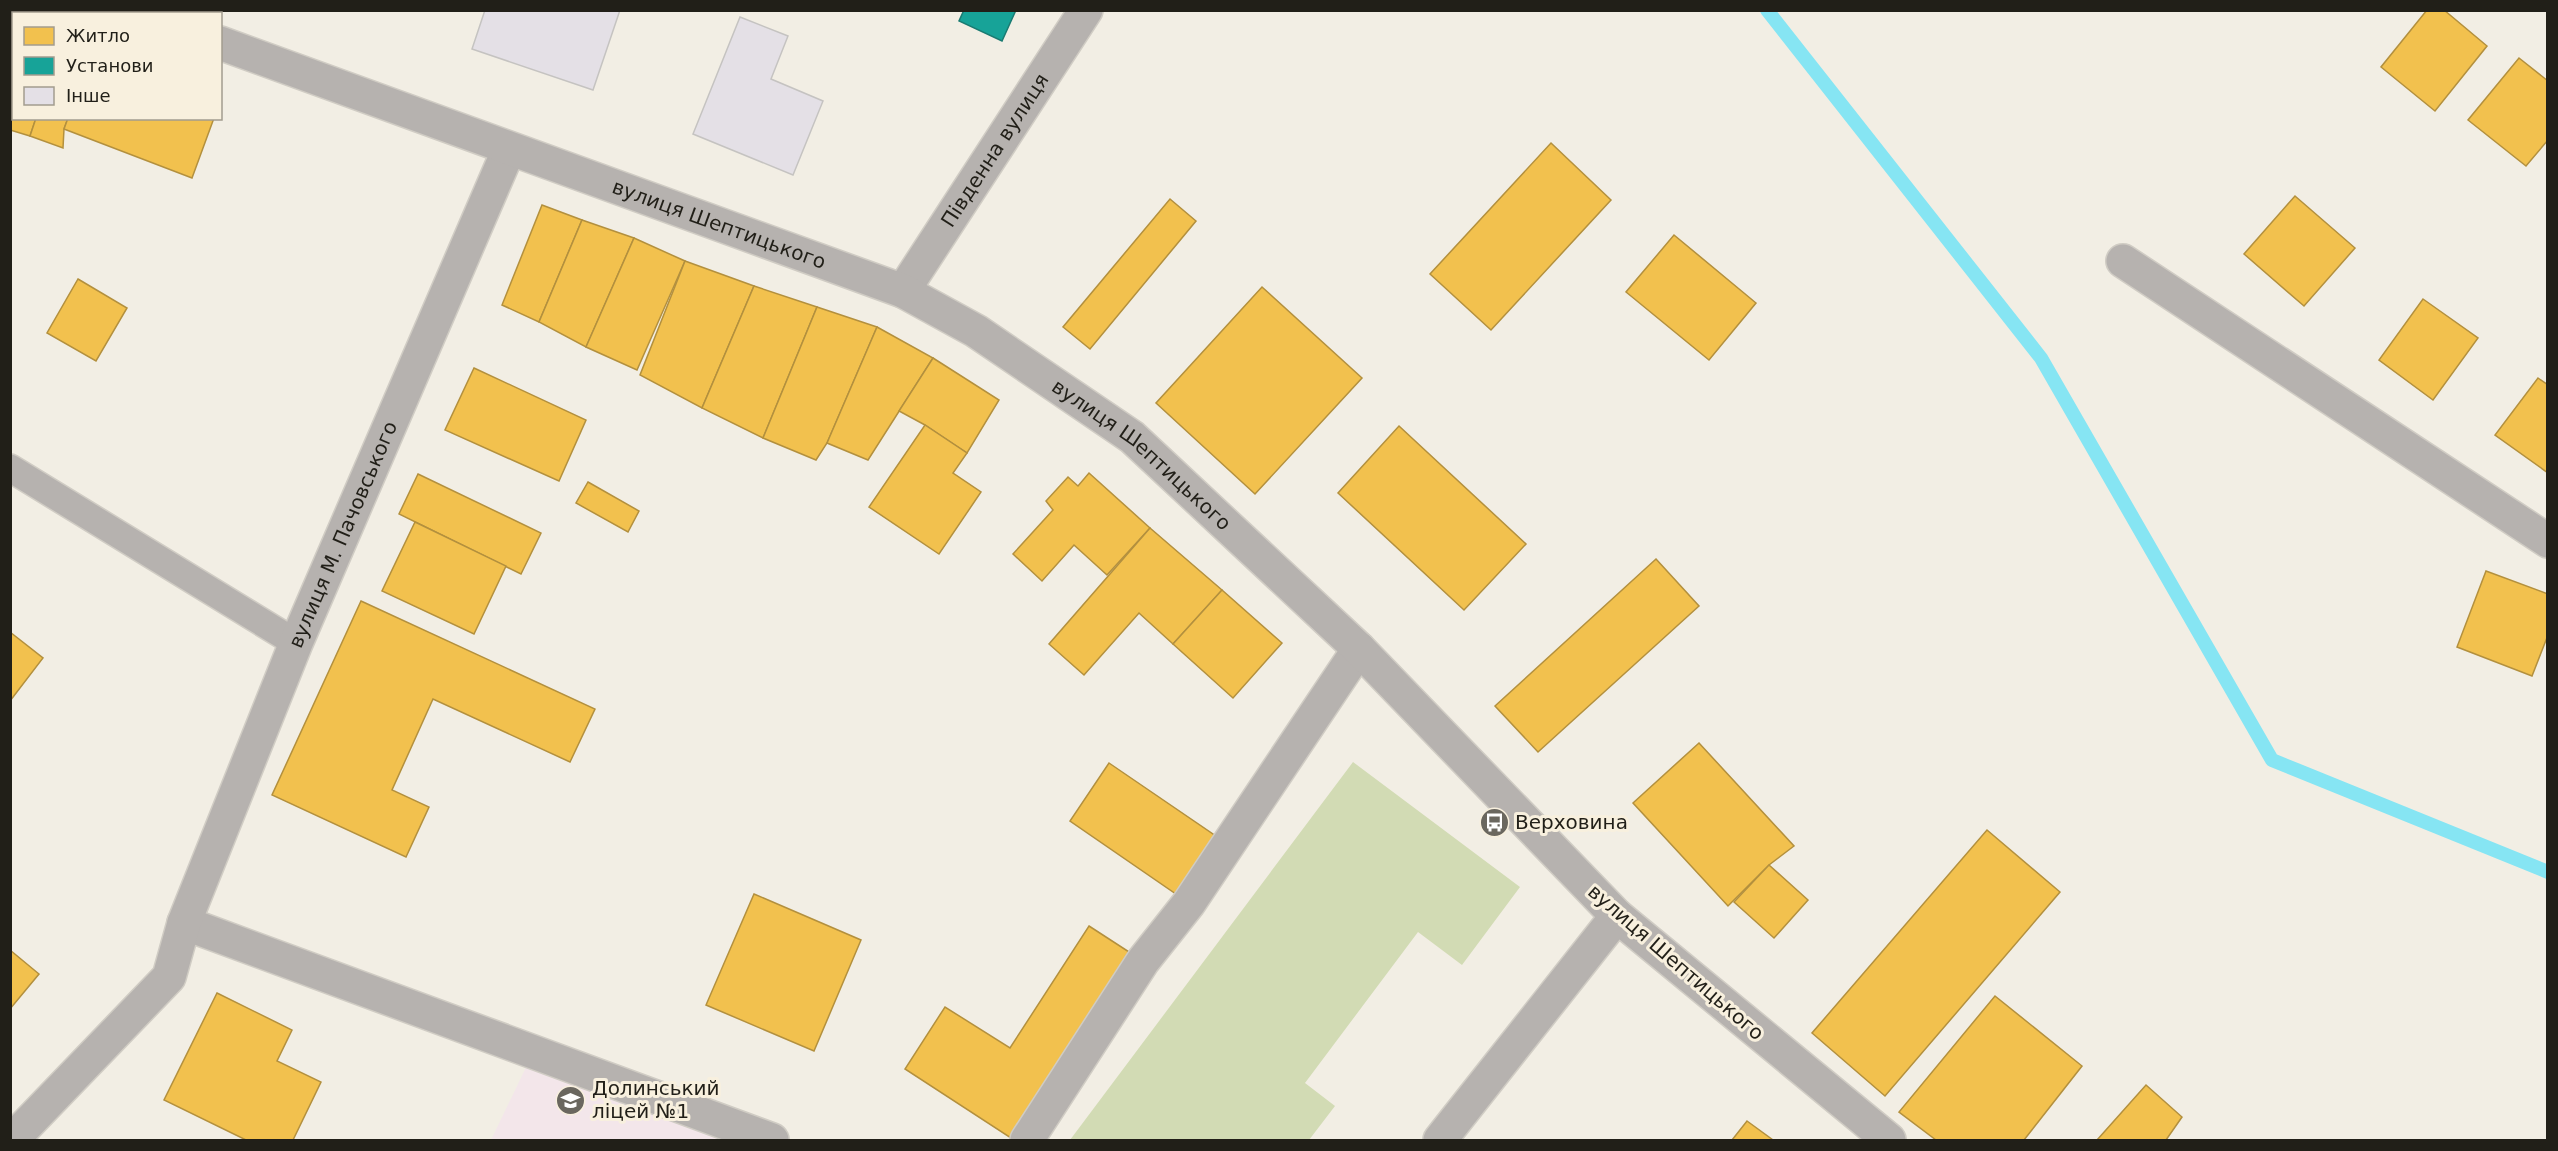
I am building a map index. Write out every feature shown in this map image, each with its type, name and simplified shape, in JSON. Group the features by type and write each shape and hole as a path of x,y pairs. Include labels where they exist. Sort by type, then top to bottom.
{"street":[{"name":"Південна вулиця","path":"903,291 1086,10"},
{"name":"вулиця Шептицького","path":"222,44 903,291 976,331 1132,437 1359,649 1617,916 1889,1140"},
{"name":"вулиця М. Пачовського","path":"12,1140 169,977 184,923 296,643 509,149"},
{"path":"2123,261 2547,541"},
{"path":"1027,1140 1143,961 1189,903 1359,649"},
{"path":"1440,1140 1617,916"},
{"path":"184,923 772,1140"}],"lane":[{"path":"10,468 296,643"}],"shaded area":[{"name":"Долинський ліцей №1","path":"530,1059 731,1140 491,1140"}],"green space":[{"path":"1353,762 1520,887 1462,965 1418,932 1305,1083 1335,1106 1309,1140 1070,1140"}],"building: Житло":[{"path":"2427,10 2444,10 2487,46 2435,111 2381,67"},
{"path":"10,25 12,26 12,88 10,92"},
{"path":"2519,58 2548,81 2548,140 2526,166 2468,120"},
{"path":"12,88 12,120 35,120 30,136 10,130 10,92"},
{"path":"35,120 67,120 64,129 63,148 30,136"},
{"path":"67,120 213,120 192,178 64,129"},
{"path":"1551,143 1611,200 1491,330 1430,274"},
{"path":"2295,196 2355,248 2304,306 2244,254"},
{"path":"1170,199 1196,221 1090,349 1063,327"},
{"path":"542,205 582,220 539,322 502,305"},
{"path":"582,220 634,238 586,347 539,322"},
{"path":"1674,235 1756,303 1709,360 1626,292"},
{"path":"634,238 685,261 637,370 586,347"},
{"path":"685,261 754,286 702,408 640,375"},
{"path":"78,279 127,308 96,361 47,333"},
{"path":"754,286 817,307 763,438 702,408"},
{"path":"1262,287 1362,378 1255,494 1156,403"},
{"path":"2423,299 2478,338 2433,400 2379,360"},
{"path":"817,307 877,327 827,443 816,460 763,438"},
{"path":"877,327 933,358 868,460 827,443"},
{"path":"933,358 999,400 967,453 899,411"},
{"path":"474,368 586,420 559,481 445,430"},
{"path":"2538,378 2548,385 2548,473 2495,435"},
{"path":"925,425 967,453 953,473 981,492 939,554 869,507"},
{"path":"1399,426 1526,544 1464,610 1338,493"},
{"path":"1089,473 1150,528 1107,575 1074,545 1042,581 1013,554 1053,510 1046,501 1068,477 1078,486"},
{"path":"418,474 541,533 521,574 399,514"},
{"path":"588,482 639,511 628,532 576,503"},
{"path":"415,522 506,566 474,634 382,591"},
{"path":"1150,528 1222,590 1173,644 1139,613 1084,675 1049,644"},
{"path":"1656,559 1699,606 1538,752 1495,706"},
{"path":"2486,571 2548,594 2548,635 2532,676 2457,647"},
{"path":"1222,590 1282,643 1233,698 1173,644"},
{"path":"361,601 595,709 570,762 433,699 392,790 429,807 406,857 272,795"},
{"path":"10,632 43,658 10,701"},
{"path":"1699,743 1794,846 1769,865 1728,906 1633,803"},
{"path":"1109,763 1229,845 1189,903 1070,821"},
{"path":"1987,830 2060,892 1885,1096 1812,1033"},
{"path":"1769,865 1808,900 1774,938 1734,902"},
{"path":"754,894 861,940 814,1051 706,1005"},
{"path":"1089,926 1143,961 1014,1140 905,1069 945,1007 1010,1048"},
{"path":"10,950 39,974 10,1009"},
{"path":"217,993 292,1030 277,1061 321,1082 293,1140 246,1140 164,1100"},
{"path":"1995,996 2082,1066 2024,1140 1936,1140 1899,1112"},
{"path":"2146,1085 2182,1117 2166,1140 2097,1140"},
{"path":"1747,1121 1773,1140 1732,1140"}],"building: Установи":[{"path":"964,10 1016,10 1002,41 959,21"}],"building: Інше":[{"path":"485,10 620,10 593,90 472,49"},
{"path":"740,17 788,36 771,79 823,101 793,175 693,134"}],"waterway":[{"path":"1767,10 2041,358 2272,760 2548,872"}],"place":[{"name":"Верховина","path":"1494,822"},
{"name":"Долинський ліцей №1","path":"571,1100"}]}
